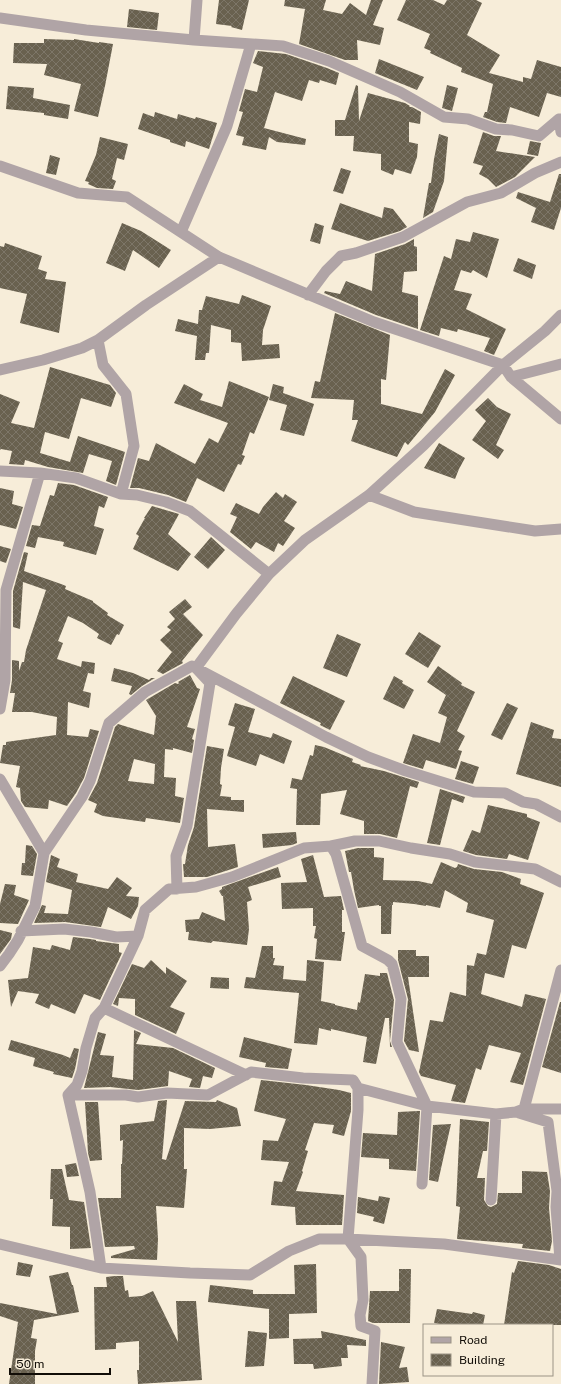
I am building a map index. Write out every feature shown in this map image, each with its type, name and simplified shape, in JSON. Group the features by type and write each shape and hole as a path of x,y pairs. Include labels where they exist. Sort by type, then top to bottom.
{"street":[{"path":"194,40 198,0"},
{"path":"0,18 86,30 194,40 283,46 329,62 400,92 444,117 468,119 496,129 512,130 539,136 560,119"},
{"path":"181,232 227,126 252,44"},
{"path":"560,119 561,132"},
{"path":"308,295 326,271 341,256 403,237 467,202 501,193 535,173 561,162"},
{"path":"0,166 78,193 127,197 219,257 374,322 503,366 511,377 561,419"},
{"path":"0,370 66,353 82,348 98,340 219,257"},
{"path":"196,668 236,614 269,574 305,540 369,495 424,445 503,366 561,316"},
{"path":"98,340 103,364 126,394 134,446 121,494"},
{"path":"511,377 561,364"},
{"path":"0,471 40,473 76,478 121,494 137,495 166,502 190,511 269,574"},
{"path":"0,709 5,680 6,590 40,473"},
{"path":"369,495 414,512 535,531 561,529"},
{"path":"0,966 18,940 35,906 44,853 82,797 90,781 109,723 144,692 192,666 326,737 406,772 474,792 505,793 523,802 536,804 561,817"},
{"path":"177,889 176,856 187,826 210,683 196,668"},
{"path":"0,778 44,853"},
{"path":"68,1095 77,1085 82,1071 86,1048 95,1018 104,1008 138,936 145,910 169,889 196,887 232,877 304,848 331,846 355,841 379,841 450,854 475,862 535,869 561,882"},
{"path":"331,846 336,854 362,946 388,960 392,964 401,999 397,1042 427,1106 422,1184"},
{"path":"21,932 64,929 91,932 116,938 138,936"},
{"path":"520,1111 561,970"},
{"path":"104,1008 246,1075"},
{"path":"68,1095 126,1095 138,1097 167,1093 208,1095 251,1072 303,1078 353,1080 358,1088 358,1110 348,1239 361,1257 363,1300 360,1315 361,1326 375,1331 372,1384"},
{"path":"358,1088 427,1106 496,1114 561,1108"},
{"path":"68,1095 90,1192 101,1268"},
{"path":"0,1244 101,1268 190,1273 250,1274 289,1252 319,1239 444,1244 561,1260 556,1207 557,1191 548,1122 520,1111"},
{"path":"491,1200 496,1114"}],"building":[{"path":"219,0 249,0 242,30 231,27 232,26 216,24"},
{"path":"285,0 326,0 323,10 342,14 350,3 366,15 371,0 383,0 373,25 384,28 380,45 357,40 358,60 345,60 299,44 305,9 284,6"},
{"path":"406,0 433,0 444,5 447,0 476,0 482,3 467,35 500,55 489,73 523,82 523,77 531,79 537,60 561,67 561,97 547,93 539,117 510,107 506,123 497,122 483,117 485,112 487,112 493,84 461,72 462,68 430,53 431,51 424,48 430,34 397,20"},
{"path":"129,9 159,13 157,30 127,27"},
{"path":"44,39 74,39 113,44 98,117 74,111 81,84 44,75 47,64 13,63 14,43 44,43"},
{"path":"258,51 286,54 339,73 336,85 320,80 319,83 309,80 302,101 275,92 264,128 306,139 305,145 277,142 269,137 266,150 242,145 244,137 236,135 243,112 239,111 245,89 257,92 263,67 253,63"},
{"path":"379,59 424,77 417,90 375,73"},
{"path":"356,85 358,86 359,121 368,93 405,103 410,106 409,107 421,112 420,124 409,122 409,142 418,144 417,157 411,174 395,169 393,175 381,170 381,154 353,151 354,136 335,136 335,120 345,120"},
{"path":"447,85 458,88 452,111 442,108"},
{"path":"8,86 34,88 33,98 70,105 68,119 44,115 44,113 6,109"},
{"path":"155,112 177,119 178,114 217,123 209,149 186,141 185,147 138,129 143,113 154,117"},
{"path":"483,132 494,136 501,136 496,151 535,157 515,177 496,187 488,179 479,174 483,166 473,163"},
{"path":"439,134 448,137 444,181 433,212 423,218 429,183 431,183"},
{"path":"100,137 128,144 124,160 117,158 112,179 116,181 113,189 97,188 85,181 96,155"},
{"path":"530,141 541,143 538,156 527,154"},
{"path":"50,155 60,158 56,175 46,173"},
{"path":"341,168 351,171 343,194 333,191"},
{"path":"559,174 561,174 561,208 554,230 531,222 536,208 516,198 518,192 550,202"},
{"path":"340,203 382,218 384,207 393,209 407,227 400,231 368,241 331,229"},
{"path":"122,223 141,231 171,250 159,268 133,250 125,271 106,263"},
{"path":"315,223 324,226 320,244 310,241"},
{"path":"473,232 499,239 487,278 473,270 471,273 461,270 454,290 472,294 466,309 506,329 494,355 484,351 490,338 458,329 457,332 441,328 439,336 420,330 444,256 451,259 456,239 470,242"},
{"path":"414,239 414,246 417,247 417,271 404,272 402,292 418,296 418,329 376,315 324,293 325,291 340,294 346,281 372,291 375,254 405,244"},
{"path":"5,243 42,256 38,269 47,272 45,279 66,282 59,333 20,323 27,294 0,288 0,246 4,247"},
{"path":"518,258 536,265 532,279 513,271"},
{"path":"242,295 271,306 263,330 262,345 279,344 280,358 242,361 241,343 231,342 231,330 211,325 209,353 206,353 205,360 195,360 197,336 175,331 178,319 198,324 199,310 202,310 206,296 239,304"},
{"path":"335,313 390,335 386,380 381,379 381,404 422,414 445,369 455,375 435,412 408,445 405,442 397,457 351,441 358,420 352,420 354,400 311,398 315,381 320,382"},
{"path":"50,367 110,385 116,393 111,407 81,398 69,439 45,432 40,453 70,462 78,436 125,452 116,485 106,481 112,461 89,454 83,473 48,467 25,460 24,465 9,464 12,451 0,450 0,394 20,402 11,423 34,428"},
{"path":"229,381 269,397 254,434 250,432 242,455 245,456 241,465 238,464 224,492 197,478 186,502 168,495 139,488 130,488 138,458 149,461 156,443 195,464 209,438 218,443 228,423 174,403 184,384 203,394 200,400 222,407"},
{"path":"273,384 284,387 283,393 314,404 304,436 280,430 287,405 269,400"},
{"path":"488,398 497,407 511,414 496,445 504,450 498,459 472,440 486,421 475,410"},
{"path":"439,443 465,458 455,479 424,468"},
{"path":"58,483 74,485 108,497 104,508 99,506 94,526 104,529 96,555 63,546 64,542 38,537 35,548 26,546 32,525 40,526 50,495 54,496"},
{"path":"0,488 14,491 12,504 23,507 16,529 0,525"},
{"path":"276,492 283,498 285,494 297,502 284,521 295,528 283,546 278,543 274,552 256,542 251,549 230,532 237,517 230,514 236,503 259,514"},
{"path":"152,506 179,514 168,534 191,554 178,571 133,549 139,536 136,534"},
{"path":"211,537 225,550 208,569 194,557"},
{"path":"0,546 11,549 6,563 0,561"},
{"path":"24,552 28,553 24,571 66,586 65,589 93,601 108,613 107,615 124,625 119,635 117,634 111,645 97,638 99,634 83,623 68,616 58,641 63,643 57,659 81,667 82,661 95,663 94,674 88,673 83,691 91,693 89,708 68,702 67,735 88,737 90,729 99,731 84,778 76,793 67,806 49,800 48,809 25,807 21,801 20,788 16,787 20,766 0,763 3,745 6,745 6,742 56,735 57,717 32,712 12,712 15,693 10,693 12,680 12,660 19,661 19,671 22,662 24,662 26,650 46,590 23,582 20,629 13,627 13,591"},
{"path":"185,599 192,607 183,614 203,635 182,661 183,663 163,674 157,671 172,652 160,640 171,630 167,627 175,619 169,612"},
{"path":"419,632 441,646 428,668 405,654"},
{"path":"337,634 361,644 347,677 323,668"},
{"path":"438,666 462,683 461,685 475,692 457,731 465,736 458,750 462,751 456,769 426,760 423,769 403,763 413,734 440,743 447,717 438,713 446,695 427,682"},
{"path":"114,668 133,673 149,680 151,678 155,678 131,695 129,694 132,686 111,681"},
{"path":"190,675 197,688 200,689 187,727 195,729 192,739 194,740 192,753 173,748 173,750 165,749 164,777 176,778 175,796 184,798 180,823 146,818 145,822 103,816 94,812 97,804 88,800 97,783 115,727 118,724 154,735 156,716 146,700 175,683 178,684 178,682","holes":["134,759 155,764 154,784 128,781"]},
{"path":"293,676 345,701 330,730 320,725 321,723 280,703"},
{"path":"394,676 414,690 404,709 383,699"},
{"path":"235,703 255,709 248,732 271,738 273,733 292,741 284,764 260,754 256,766 227,756 235,727 228,725"},
{"path":"507,703 518,708 502,740 491,735"},
{"path":"531,722 554,730 552,738 561,739 561,787 516,774"},
{"path":"315,745 324,747 353,759 352,762 361,765 360,766 384,771 419,782 417,788 410,786 397,838 380,834 364,834 364,821 340,814 347,790 321,794 320,825 296,825 297,789 290,788 292,778 302,780 310,755 313,756"},
{"path":"207,746 224,749 221,768 220,784 222,785 220,796 231,797 231,800 244,800 244,812 207,809 208,847 235,844 238,867 207,877 184,877 183,864 185,864 188,845 194,827"},
{"path":"461,761 479,767 473,784 455,779"},
{"path":"440,789 465,797 463,803 452,799 440,845 427,843"},
{"path":"488,805 527,814 527,817 540,822 528,860 509,854 507,859 476,855 463,851 472,830 480,833"},
{"path":"296,832 297,843 292,845 263,848 262,834"},
{"path":"26,845 32,846 37,854 33,876 21,875 22,863 25,863"},
{"path":"358,848 374,848 374,857 384,858 383,880 418,881 432,884 441,862 455,868 458,864 474,869 502,872 521,879 520,884 544,893 526,949 512,945 504,978 485,973 481,994 522,1007 525,994 546,999 523,1085 510,1082 521,1053 489,1045 481,1070 476,1068 465,1103 451,1101 456,1085 421,1076 419,1072 430,1020 443,1022 450,992 466,996 467,965 474,966 477,953 486,955 494,920 466,912 468,903 445,890 440,908 426,905 393,902 391,934 381,934 381,906 358,908 345,851"},
{"path":"51,855 60,859 57,867 78,874 76,882 108,889 117,877 132,888 126,896 139,897 138,906 131,919 108,907 101,927 65,922 34,923 42,905 46,906 44,913 68,914 72,890 46,882"},
{"path":"313,855 324,897 341,896 344,910 342,910 342,932 345,932 341,961 315,959 317,939 314,938 316,926 313,926 313,908 282,909 281,883 307,882 301,859"},
{"path":"278,867 281,877 248,887 252,900 247,902 249,929 247,945 188,940 189,932 186,932 185,920 199,919 202,912 225,921 223,896 219,891 222,887"},
{"path":"5,884 16,885 14,895 29,900 18,924 0,923 0,904"},
{"path":"0,930 12,933 11,939 0,954"},
{"path":"73,937 119,944 119,952 122,953 100,1000 84,994 75,1014 51,1004 49,1009 35,1003 39,994 18,991 11,1007 8,980 28,978 33,947 50,950 52,945 70,950"},
{"path":"262,946 273,946 273,958 275,958 273,965 284,966 283,979 306,981 307,960 324,962 321,1001 357,1010 358,1002 360,1003 365,974 380,976 380,973 387,973 394,1000 390,1041 392,1047 390,1047 389,1018 385,1018 376,1064 363,1062 367,1037 331,1029 331,1031 319,1028 317,1045 294,1043 299,993 244,988 246,977 255,978"},
{"path":"398,950 416,950 416,956 429,956 429,977 408,977 419,1052 409,1050 404,1041 408,999 398,960"},
{"path":"151,960 166,974 166,967 187,981 170,1007 185,1013 176,1034 135,1015 135,999 119,998 118,1006 113,1004 132,964 144,968"},
{"path":"211,977 229,978 229,989 210,988"},
{"path":"561,1002 561,1073 542,1067"},
{"path":"134,1030 141,1033 136,1044 173,1048 215,1068 212,1078 203,1076 200,1088 189,1087 192,1079 169,1071 168,1086 138,1090 110,1087 84,1088 98,1032 106,1034 100,1055 114,1056 112,1077 133,1080"},
{"path":"244,1037 292,1049 288,1069 265,1067 266,1063 239,1057"},
{"path":"11,1040 70,1058 74,1048 79,1049 72,1078 53,1074 54,1072 33,1066 35,1058 8,1050"},
{"path":"261,1080 306,1085 351,1093 351,1111 344,1136 332,1133 334,1125 314,1123 305,1150 308,1151 302,1171 303,1172 296,1191 344,1195 342,1225 296,1225 295,1207 271,1205 274,1181 282,1182 289,1162 261,1160 263,1140 278,1141 286,1119 254,1111"},
{"path":"167,1100 162,1159 166,1160 185,1101 216,1102 217,1100 237,1108 241,1126 210,1129 184,1128 184,1169 187,1169 184,1208 156,1206 158,1239 157,1260 111,1258 111,1256 135,1249 134,1246 105,1247 98,1198 121,1198 123,1140 120,1141 120,1125 154,1121 158,1101"},
{"path":"85,1102 98,1102 102,1160 90,1161 88,1153"},
{"path":"420,1111 416,1171 389,1169 389,1159 361,1157 363,1133 397,1135 398,1112"},
{"path":"460,1119 489,1122 487,1151 483,1151 477,1178 485,1178 484,1200 488,1206 491,1207 497,1204 498,1193 522,1193 522,1171 547,1172 550,1191 549,1208 552,1241 550,1251 522,1248 523,1244 457,1239 460,1207 456,1206"},
{"path":"451,1124 438,1182 429,1180 433,1125"},
{"path":"76,1163 79,1176 67,1177 65,1165"},
{"path":"51,1169 62,1169 69,1200 84,1202 91,1248 70,1249 70,1227 52,1226 53,1199 50,1199"},
{"path":"379,1196 390,1198 384,1224 373,1221 374,1217 357,1213 358,1197 378,1201"},
{"path":"518,1261 549,1265 561,1269 561,1325 504,1324 512,1272 514,1273"},
{"path":"18,1262 33,1265 30,1277 16,1275"},
{"path":"316,1264 317,1313 289,1314 289,1338 269,1339 269,1309 208,1302 210,1285 253,1290 253,1294 295,1294 294,1265"},
{"path":"399,1269 411,1269 410,1323 373,1323 368,1321 370,1291 399,1291"},
{"path":"68,1272 73,1285 79,1312 34,1320 31,1338 37,1339 35,1351 35,1384 9,1384 18,1322 0,1316 0,1303 57,1314 49,1276"},
{"path":"123,1276 125,1291 128,1290 129,1297 142,1296 153,1291 178,1342 176,1301 196,1301 202,1380 138,1384 137,1370 139,1370 139,1341 116,1343 116,1349 95,1350 94,1287 107,1287 106,1277"},
{"path":"437,1309 472,1314 473,1312 485,1315 483,1324 434,1323"},
{"path":"248,1331 267,1333 264,1366 245,1367"},
{"path":"321,1331 366,1340 366,1346 347,1345 348,1358 341,1358 342,1366 314,1369 313,1364 294,1364 293,1339 322,1338"},
{"path":"381,1342 405,1347 399,1368 407,1367 409,1382 379,1384"}]}
